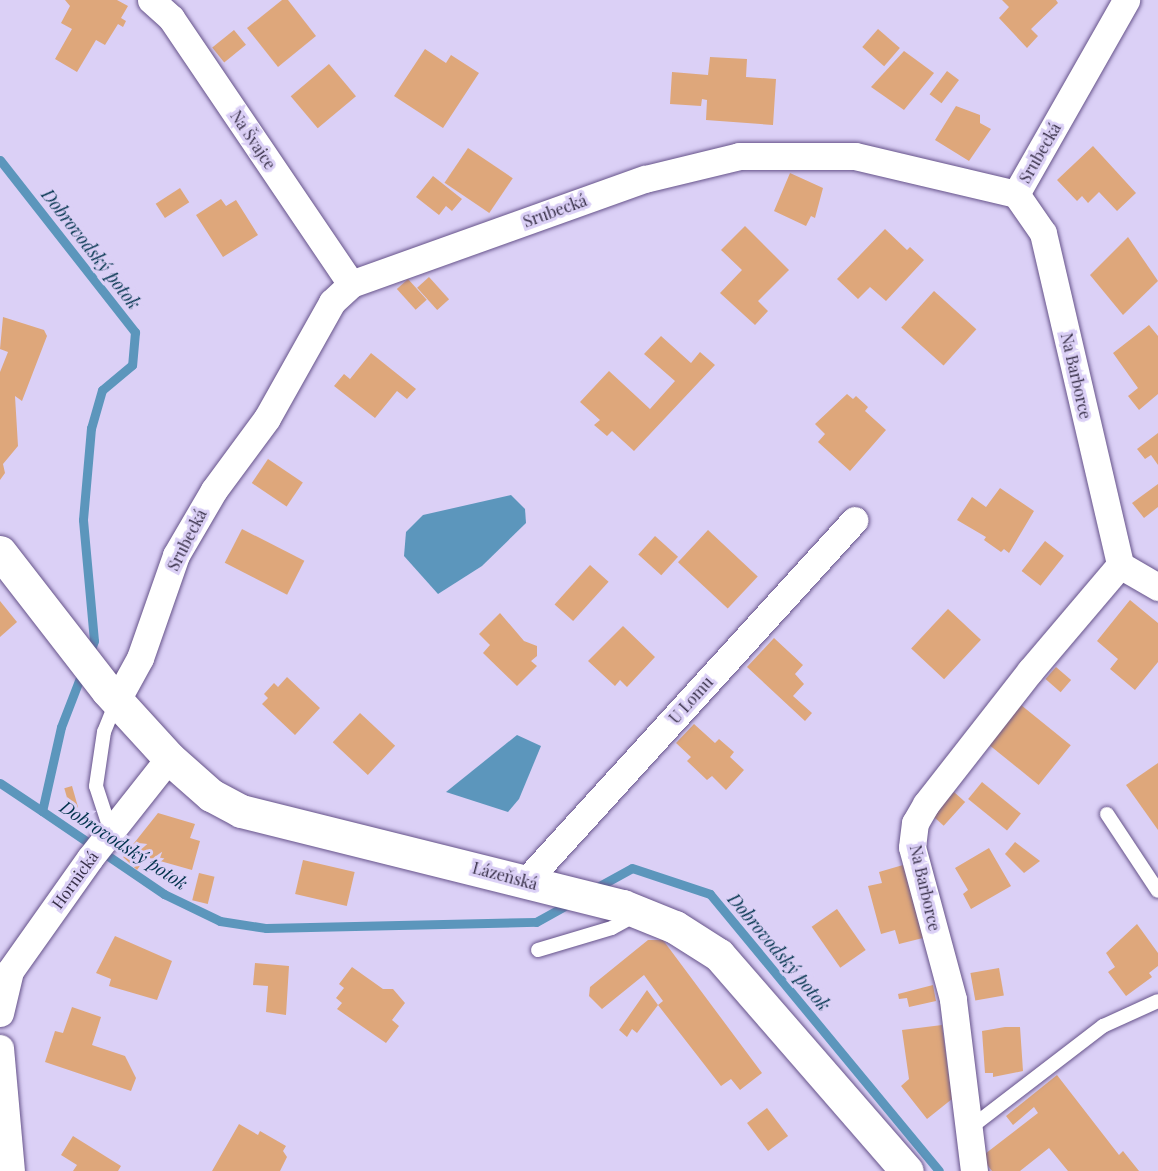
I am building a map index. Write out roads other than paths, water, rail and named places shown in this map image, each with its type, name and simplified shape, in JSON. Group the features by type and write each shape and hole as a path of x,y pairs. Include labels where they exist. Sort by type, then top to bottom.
{"street":[{"name":"Na Švajce","path":"151,0 171,18 351,284"},
{"name":"Srubecká","path":"112,695 140,658 176,555 214,490 267,417 332,302 351,284 645,179 739,156 855,156 1016,194 1126,0"},
{"name":"Na Barborce","path":"974,1171 953,999 913,839 915,823 926,804 1030,671 1120,565 1043,233 1016,194"},
{"name":"U Lomu","path":"540,885 855,520"},
{"name":"Lázeňská","path":"0,552 112,695 169,758 211,795 241,812 631,909 675,927 719,955 907,1171"},
{"path":"1120,565 1158,587"},
{"name":"Hornická","path":"0,1012 10,971 90,858 169,758"},
{"path":"0,1048 11,1171"}],"lane":[{"path":"111,832 96,786 112,695"},
{"path":"1107,814 1158,891"},
{"path":"538,950 612,928 631,909"},
{"path":"970,1128 1103,1026 1158,1001"}],"water":[{"path":"511,495 525,509 526,523 482,566 438,594 404,556 406,532 423,515"},
{"path":"517,735 541,746 519,799 508,812 446,792"}],"waterway":[{"name":"Dobrovodský potok","path":"0,160 135,332 132,365 102,390 91,428 83,520 94,641 89,654"},
{"name":"Dobrovodský potok","path":"83,670 61,727 42,811 164,894 220,921 266,928 536,922 572,902"},
{"path":"0,783 42,811"},
{"name":"Dobrovodský potok","path":"594,889 632,868 710,894 939,1171"}]}
